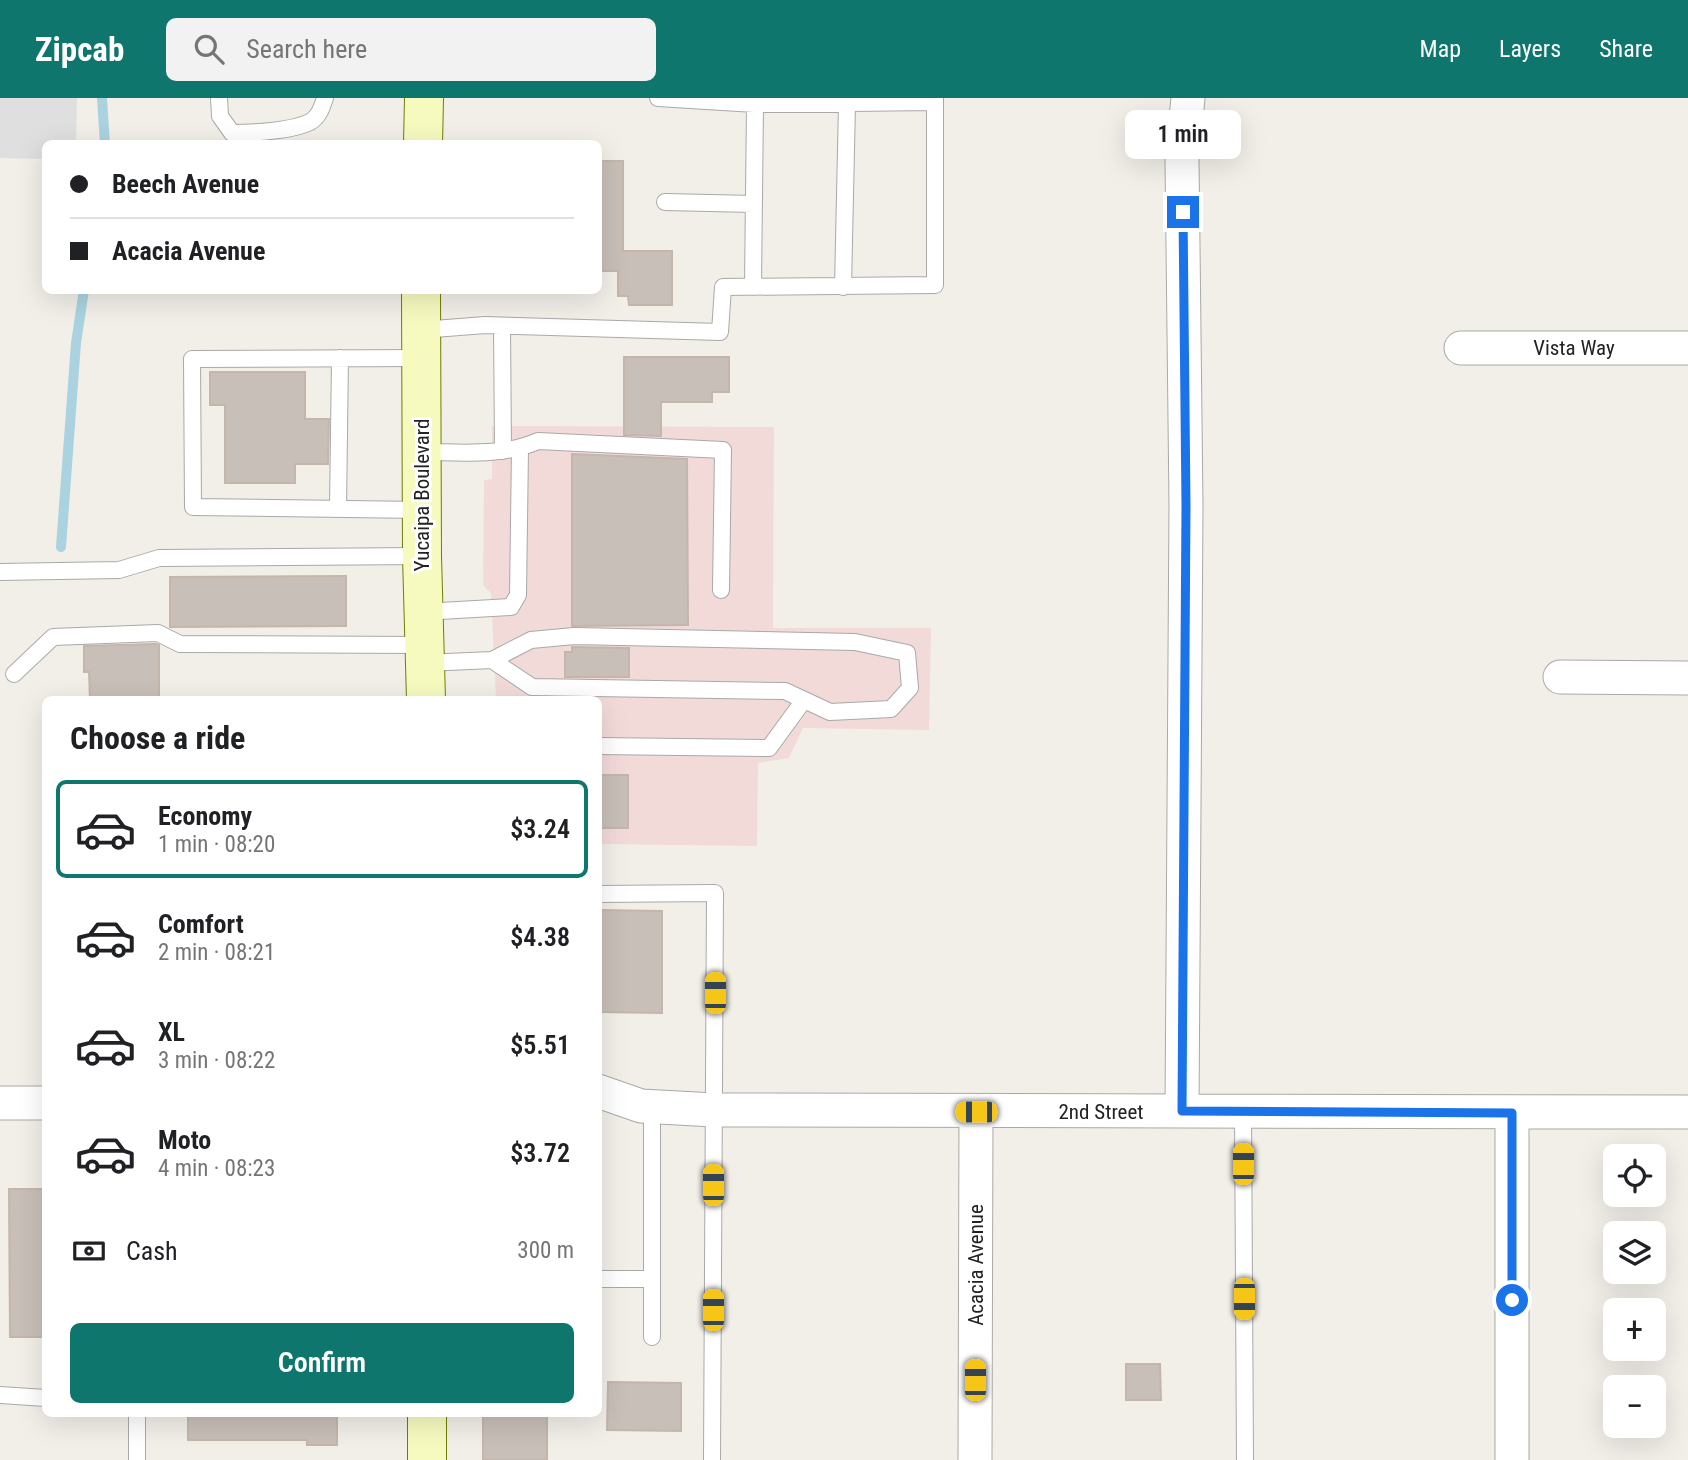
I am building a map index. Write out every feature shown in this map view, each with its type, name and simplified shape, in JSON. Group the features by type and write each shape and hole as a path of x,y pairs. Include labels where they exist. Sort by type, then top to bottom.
{"main road":[{"path":"423,140 424,98"},
{"name":"Yucaipa Boulevard","path":"421,294 425,655"},
{"path":"426,1417 427,1460"}],"street":[{"path":"1182,1111 1186,505 1182,159 1188,98"},
{"name":"Vista Way","path":"1461,348 1688,348"},
{"path":"1560,677 1688,678"},
{"name":"2nd Street","path":"602,1092 647,1106 714,1110 1688,1112"},
{"path":"0,1103 42,1103"},
{"name":"2nd Street","path":"602,1117 647,1106"},
{"name":"Acacia Avenue","path":"975,1460 976,1112"},
{"path":"1512,1113 1512,1460"}],"lane":[{"path":"219,98 220,116 232,133 257,134 311,121 320,111 325,98"},
{"path":"422,510 193,507 192,359 341,358 502,326 720,332 723,287 935,285 935,100 755,104 658,98"},
{"path":"753,287 755,104"},
{"path":"843,287 847,104"},
{"path":"665,201 754,204"},
{"path":"502,326 503,451"},
{"path":"338,509 341,358"},
{"path":"421,452 503,451 520,449 538,441 723,450 721,590"},
{"path":"425,655 511,607 518,596 520,449"},
{"path":"0,572 119,570 159,558 422,556"},
{"path":"14,674 53,637 158,633 180,644 492,660 532,687 785,691 830,712 891,709 910,688 907,653 855,642 574,636 531,640 492,660"},
{"path":"602,746 769,748 804,700"},
{"path":"602,894 715,893 712,1460"},
{"path":"647,1106 652,1337"},
{"path":"1243,1111 1245,1460"},
{"path":"602,1279 652,1279"},
{"path":"0,1395 42,1398"},
{"path":"137,1417 137,1460"}],"shaded area":[{"path":"0,98 77,98 76,140 42,140 42,159 0,158"},
{"path":"492,426 774,427 773,628 931,628 929,730 803,728 789,758 758,763 757,846 602,844 602,696 496,696 491,593 483,585 484,480 492,479"}],"building":[{"path":"602,161 623,161 623,251 672,251 672,305 629,305 628,296 618,296 618,271 602,271"},
{"path":"624,357 729,357 729,392 712,392 712,402 661,402 661,436 624,435"},
{"path":"210,372 305,372 305,419 329,419 328,464 295,464 295,483 225,483 225,405 210,405"},
{"path":"572,454 687,459 688,625 572,626"},
{"path":"346,576 346,626 170,627 170,577"},
{"path":"159,645 159,696 90,696 89,672 84,672 84,646"},
{"path":"572,647 629,648 629,677 565,677 565,652 572,652"},
{"path":"602,775 628,775 628,828 602,828"},
{"path":"602,910 662,911 662,1013 602,1012"},
{"path":"9,1189 42,1189 42,1337 10,1337"},
{"path":"1126,1364 1160,1364 1161,1400 1126,1400"},
{"path":"608,1382 681,1383 681,1431 607,1430"},
{"path":"188,1417 337,1417 337,1445 307,1445 307,1440 188,1440"},
{"path":"483,1417 547,1417 547,1460 483,1460"}],"waterway":[{"path":"102,98 105,140"},
{"path":"61,547 76,343 83,294"}],"route":[{"path":"1183,212 1186,505 1182,1111 1512,1113 1512,1300"}]}
